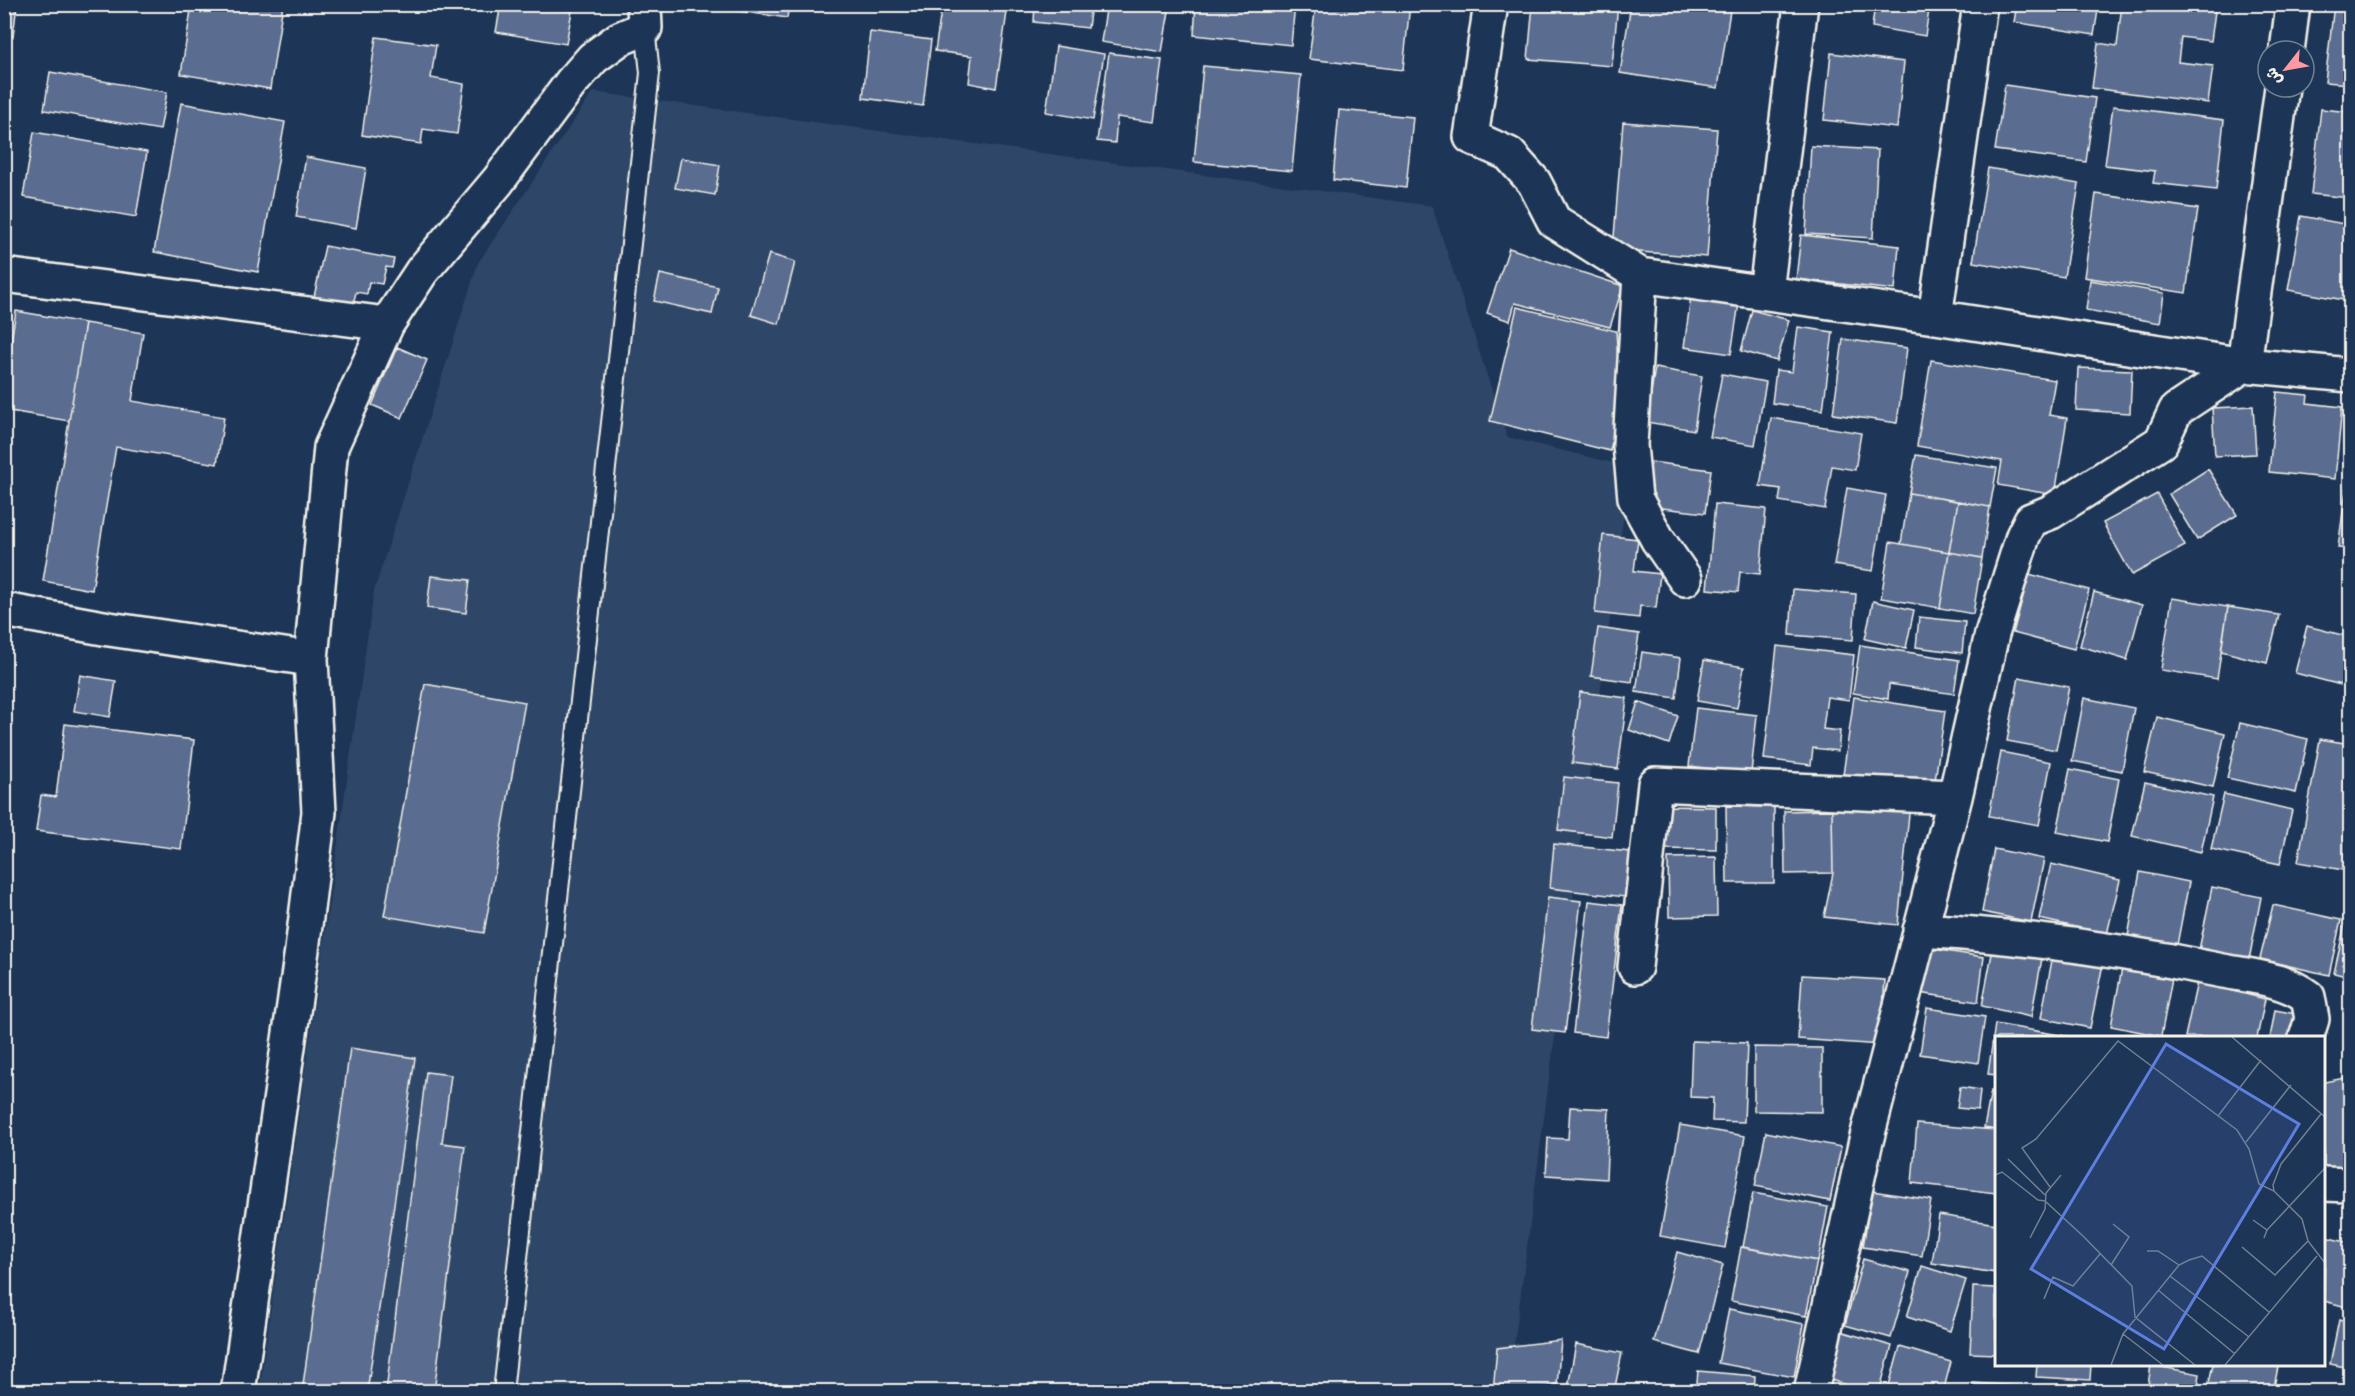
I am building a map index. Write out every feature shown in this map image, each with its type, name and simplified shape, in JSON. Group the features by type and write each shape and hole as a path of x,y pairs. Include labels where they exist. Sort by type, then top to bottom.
{"street":[{"path":"1491,4 1471,137 1509,154 1534,182 1554,221 1640,275 1935,317 2244,365 2350,375"},
{"path":"1766,292 1801,4"},
{"path":"1935,317 1980,4"},
{"path":"2289,39 2293,4"},
{"path":"238,1392 302,950 319,812 311,659 330,447 387,324 422,271 498,182 571,83 593,58 619,39 644,16"},
{"path":"1811,1392 1865,1145 1955,797 1992,634 2023,536 2031,520 2051,512 2161,442 2176,410 2244,365 2280,99"},
{"path":"1640,275 1630,445 1635,498 1658,540 1685,579"},
{"path":"4,276 387,324"},
{"path":"4,610 109,629 311,659"},
{"path":"1635,967 1655,784 1955,797"},
{"path":"1920,930 1987,934 2100,949 2268,980 2298,989 2308,997 2312,1019 2307,1036"},
{"path":"2325,1184 2350,1185"}],"lane":[{"path":"502,1392 650,73 644,16"}],"shaded area":[{"path":"593,92 1432,206 1507,437 1630,467 1508,1391 259,1392 374,591 478,263"}],"building":[{"path":"4,4 17,4 13,37 4,36"},
{"path":"192,4 283,4 270,89 181,74"},
{"path":"501,4 533,4 572,11 566,44 496,32"},
{"path":"727,4 789,4 787,18 726,9"},
{"path":"942,4 1007,12 996,88 969,83 972,56 935,51"},
{"path":"1035,4 1091,4 1088,28 1034,22"},
{"path":"1107,4 1131,4 1169,11 1162,52 1101,42"},
{"path":"1196,4 1295,4 1291,45 1194,35"},
{"path":"1316,4 1410,4 1403,70 1309,59"},
{"path":"1533,4 1618,4 1612,66 1528,59"},
{"path":"1631,4 1731,4 1718,88 1620,73"},
{"path":"1875,4 1930,4 1925,36 1872,27"},
{"path":"2017,4 2099,4 2094,35 2014,22"},
{"path":"2122,4 2216,4 2211,41 2181,37 2178,62 2213,66 2208,103 2092,88 2098,43 2117,46"},
{"path":"2334,4 2350,5 2350,84 2325,82"},
{"path":"870,32 931,40 923,106 863,98"},
{"path":"376,37 436,45 431,78 464,84 457,134 423,129 421,144 362,135"},
{"path":"1056,46 1104,54 1093,120 1046,112"},
{"path":"1109,53 1162,60 1154,122 1117,117 1115,143 1097,141"},
{"path":"1831,53 1904,62 1897,128 1824,120"},
{"path":"1203,66 1301,75 1292,171 1194,162"},
{"path":"50,72 167,92 160,130 44,110"},
{"path":"2005,85 2095,98 2086,162 1995,150"},
{"path":"181,103 285,122 258,272 154,252"},
{"path":"2113,106 2224,120 2216,190 2153,183 2155,171 2105,165"},
{"path":"2321,109 2350,112 2350,198 2311,194"},
{"path":"1339,110 1413,117 1406,188 1333,180"},
{"path":"1623,122 1717,129 1707,257 1613,250"},
{"path":"34,132 147,152 136,217 23,197"},
{"path":"1811,146 1878,150 1873,238 1806,234"},
{"path":"306,157 366,168 356,228 296,217"},
{"path":"681,158 720,165 715,195 675,188"},
{"path":"1988,168 2079,184 2064,277 1973,262"},
{"path":"2096,194 2198,209 2186,293 2084,277"},
{"path":"2301,216 2350,225 2350,301 2288,290"},
{"path":"1801,235 1899,246 1895,290 1796,279"},
{"path":"325,246 394,259 392,268 386,267 382,284 369,282 367,294 356,292 353,305 314,297"},
{"path":"1509,248 1623,286 1610,327 1515,303 1510,321 1487,313"},
{"path":"769,254 795,262 779,324 751,315"},
{"path":"660,274 718,287 712,314 654,301"},
{"path":"2090,280 2164,293 2160,323 2086,310"},
{"path":"1691,296 1739,303 1731,354 1684,347"},
{"path":"1517,307 1616,331 1621,404 1610,451 1490,421"},
{"path":"1752,310 1789,320 1777,361 1741,351"},
{"path":"16,311 85,323 69,421 4,410 4,382"},
{"path":"85,323 143,333 132,401 224,417 217,464 116,447 92,590 43,581"},
{"path":"1798,327 1833,332 1823,410 1772,403 1776,370 1792,372"},
{"path":"1843,339 1907,348 1897,423 1833,414"},
{"path":"397,347 427,360 402,418 372,405"},
{"path":"1931,360 2055,380 2049,415 2067,418 2055,495 1998,485 2002,461 1917,446"},
{"path":"1655,368 1702,376 1694,430 1646,422"},
{"path":"2078,368 2132,370 2130,413 2076,410"},
{"path":"1722,374 1766,382 1755,445 1710,437"},
{"path":"2277,392 2308,395 2307,403 2342,407 2335,479 2269,472"},
{"path":"2253,406 2256,454 2215,456 2212,408"},
{"path":"1771,418 1861,433 1855,470 1832,466 1825,509 1779,501 1781,489 1760,486"},
{"path":"1916,455 1997,468 1990,507 1909,493"},
{"path":"1651,462 1711,470 1705,513 1645,506"},
{"path":"2208,469 2237,515 2197,540 2169,494"},
{"path":"2347,482 2350,483 2350,549 2338,548"},
{"path":"1847,488 1886,495 1873,571 1834,565"},
{"path":"1909,493 1958,501 1949,552 1901,544"},
{"path":"2157,494 2185,546 2132,575 2103,523"},
{"path":"1958,501 1990,507 1982,558 1949,552"},
{"path":"1715,504 1766,509 1760,574 1740,572 1738,592 1707,589"},
{"path":"1603,535 1638,539 1634,571 1660,574 1656,608 1640,606 1639,618 1595,613"},
{"path":"1890,542 1949,552 1940,608 1881,598"},
{"path":"1949,552 1982,558 1973,614 1940,608"},
{"path":"2029,574 2089,590 2074,649 2013,633"},
{"path":"431,576 470,580 466,613 427,608"},
{"path":"1793,589 1856,594 1853,640 1790,635"},
{"path":"2094,592 2142,605 2127,660 2080,646"},
{"path":"2172,598 2228,607 2217,679 2161,670"},
{"path":"1873,601 1914,610 1906,648 1865,639"},
{"path":"2228,607 2279,615 2267,663 2221,651"},
{"path":"1919,617 1965,622 1962,653 1916,647"},
{"path":"2307,626 2350,637 2350,647 2341,685 2295,673"},
{"path":"1598,628 1639,634 1632,682 1591,676"},
{"path":"1860,645 1959,660 1954,694 1889,684 1888,699 1853,693"},
{"path":"1777,646 1854,655 1849,700 1827,697 1823,729 1840,731 1838,751 1813,748 1811,765 1764,759"},
{"path":"1642,652 1681,658 1676,698 1636,692"},
{"path":"1704,660 1744,667 1737,708 1697,701"},
{"path":"80,675 116,681 110,717 74,711"},
{"path":"2019,677 2069,687 2056,750 2007,741"},
{"path":"425,684 525,702 484,933 384,916"},
{"path":"1580,692 1627,698 1618,769 1572,763"},
{"path":"1854,697 1945,711 1934,788 1843,775"},
{"path":"2084,698 2134,708 2122,771 2072,761"},
{"path":"1638,702 1678,716 1669,744 1629,730"},
{"path":"1696,708 1757,715 1751,773 1689,766"},
{"path":"2157,717 2225,733 2213,787 2144,772"},
{"path":"2240,723 2308,739 2296,793 2227,778"},
{"path":"65,724 194,740 181,849 36,831 41,795 56,797"},
{"path":"2320,739 2350,744 2349,871 2298,862"},
{"path":"2001,752 2051,762 2039,825 1989,816"},
{"path":"2070,769 2119,779 2107,842 2057,832"},
{"path":"1564,777 1618,783 1612,837 1558,830"},
{"path":"2145,782 2213,797 2201,852 2132,836"},
{"path":"2224,794 2292,810 2280,864 2211,849"},
{"path":"1836,796 1910,804 1898,925 1824,917 1833,873 1832,810"},
{"path":"1664,806 1716,807 1716,850 1663,849"},
{"path":"1726,806 1774,807 1774,883 1727,883"},
{"path":"1832,810 1833,873 1785,874 1784,811"},
{"path":"1554,844 1630,852 1625,897 1550,888"},
{"path":"1994,849 2044,859 2031,922 1982,912"},
{"path":"1716,857 1717,916 1669,917 1668,858"},
{"path":"2051,864 2120,880 2107,934 2039,919"},
{"path":"2140,872 2189,882 2177,945 2128,936"},
{"path":"2212,887 2261,897 2249,960 2199,950"},
{"path":"1548,897 1581,901 1565,1033 1532,1029"},
{"path":"1589,901 1622,905 1606,1037 1573,1033"},
{"path":"2273,905 2341,920 2329,975 2260,959"},
{"path":"2346,919 2350,920 2350,977 2334,973"},
{"path":"1994,943 2043,953 2031,1017 1982,1006"},
{"path":"1926,948 1984,957 1978,1002 1919,993"},
{"path":"2053,955 2103,964 2090,1028 2041,1018"},
{"path":"2123,963 2173,973 2161,1036 2111,1026"},
{"path":"1802,975 1885,980 1880,1045 1798,1039"},
{"path":"2197,982 2265,999 2257,1036 2185,1036"},
{"path":"1927,1008 1985,1017 1978,1063 1920,1054"},
{"path":"2275,1010 2296,1014 2292,1036 2270,1036"},
{"path":"1995,1024 2065,1036 1995,1036 1995,1075 1988,1074"},
{"path":"1692,1041 1747,1043 1744,1122 1712,1121 1713,1098 1690,1097"},
{"path":"1754,1047 1822,1048 1822,1112 1754,1111"},
{"path":"350,1048 415,1058 367,1392 302,1392"},
{"path":"426,1072 451,1075 442,1143 465,1146 434,1392 386,1392"},
{"path":"2350,1077 2350,1174 2325,1178 2325,1082"},
{"path":"1960,1087 1980,1090 1978,1110 1957,1108"},
{"path":"1991,1091 1995,1092 1995,1130 1984,1128"},
{"path":"1570,1107 1609,1109 1606,1179 1546,1175 1548,1138 1568,1139"},
{"path":"1917,1124 1995,1130 1995,1193 1912,1183"},
{"path":"1680,1125 1745,1136 1725,1248 1660,1236"},
{"path":"1766,1132 1841,1147 1830,1201 1755,1186"},
{"path":"1872,1191 1931,1200 1922,1256 1863,1247"},
{"path":"1753,1193 1828,1207 1818,1261 1743,1247"},
{"path":"1939,1215 1995,1224 1995,1273 1932,1263"},
{"path":"2325,1237 2350,1243 2350,1308 2325,1301"},
{"path":"1741,1247 1817,1261 1806,1316 1731,1301"},
{"path":"1677,1252 1723,1265 1699,1354 1654,1342"},
{"path":"1863,1259 1910,1272 1891,1338 1845,1325"},
{"path":"1922,1266 1966,1280 1950,1331 1907,1317"},
{"path":"1973,1287 1995,1288 1995,1354 1970,1353"},
{"path":"1729,1309 1804,1324 1794,1377 1718,1363"},
{"path":"2339,1320 2350,1323 2350,1368 2330,1364"},
{"path":"1840,1331 1892,1346 1879,1392 1870,1392 1827,1379"},
{"path":"1561,1340 1557,1385 1539,1388 1538,1392 1493,1392 1497,1348"},
{"path":"1576,1344 1622,1353 1614,1392 1567,1392"},
{"path":"1900,1347 1951,1362 1943,1392 1887,1392"},
{"path":"2037,1366 2091,1366 2090,1380 2036,1377"},
{"path":"2151,1366 2200,1374 2197,1392 2147,1392"},
{"path":"2213,1366 2278,1367 2273,1392 2207,1392"},
{"path":"1698,1371 1755,1376 1754,1392 1696,1392"},
{"path":"1973,1383 2020,1386 2020,1392 1972,1392"}]}
